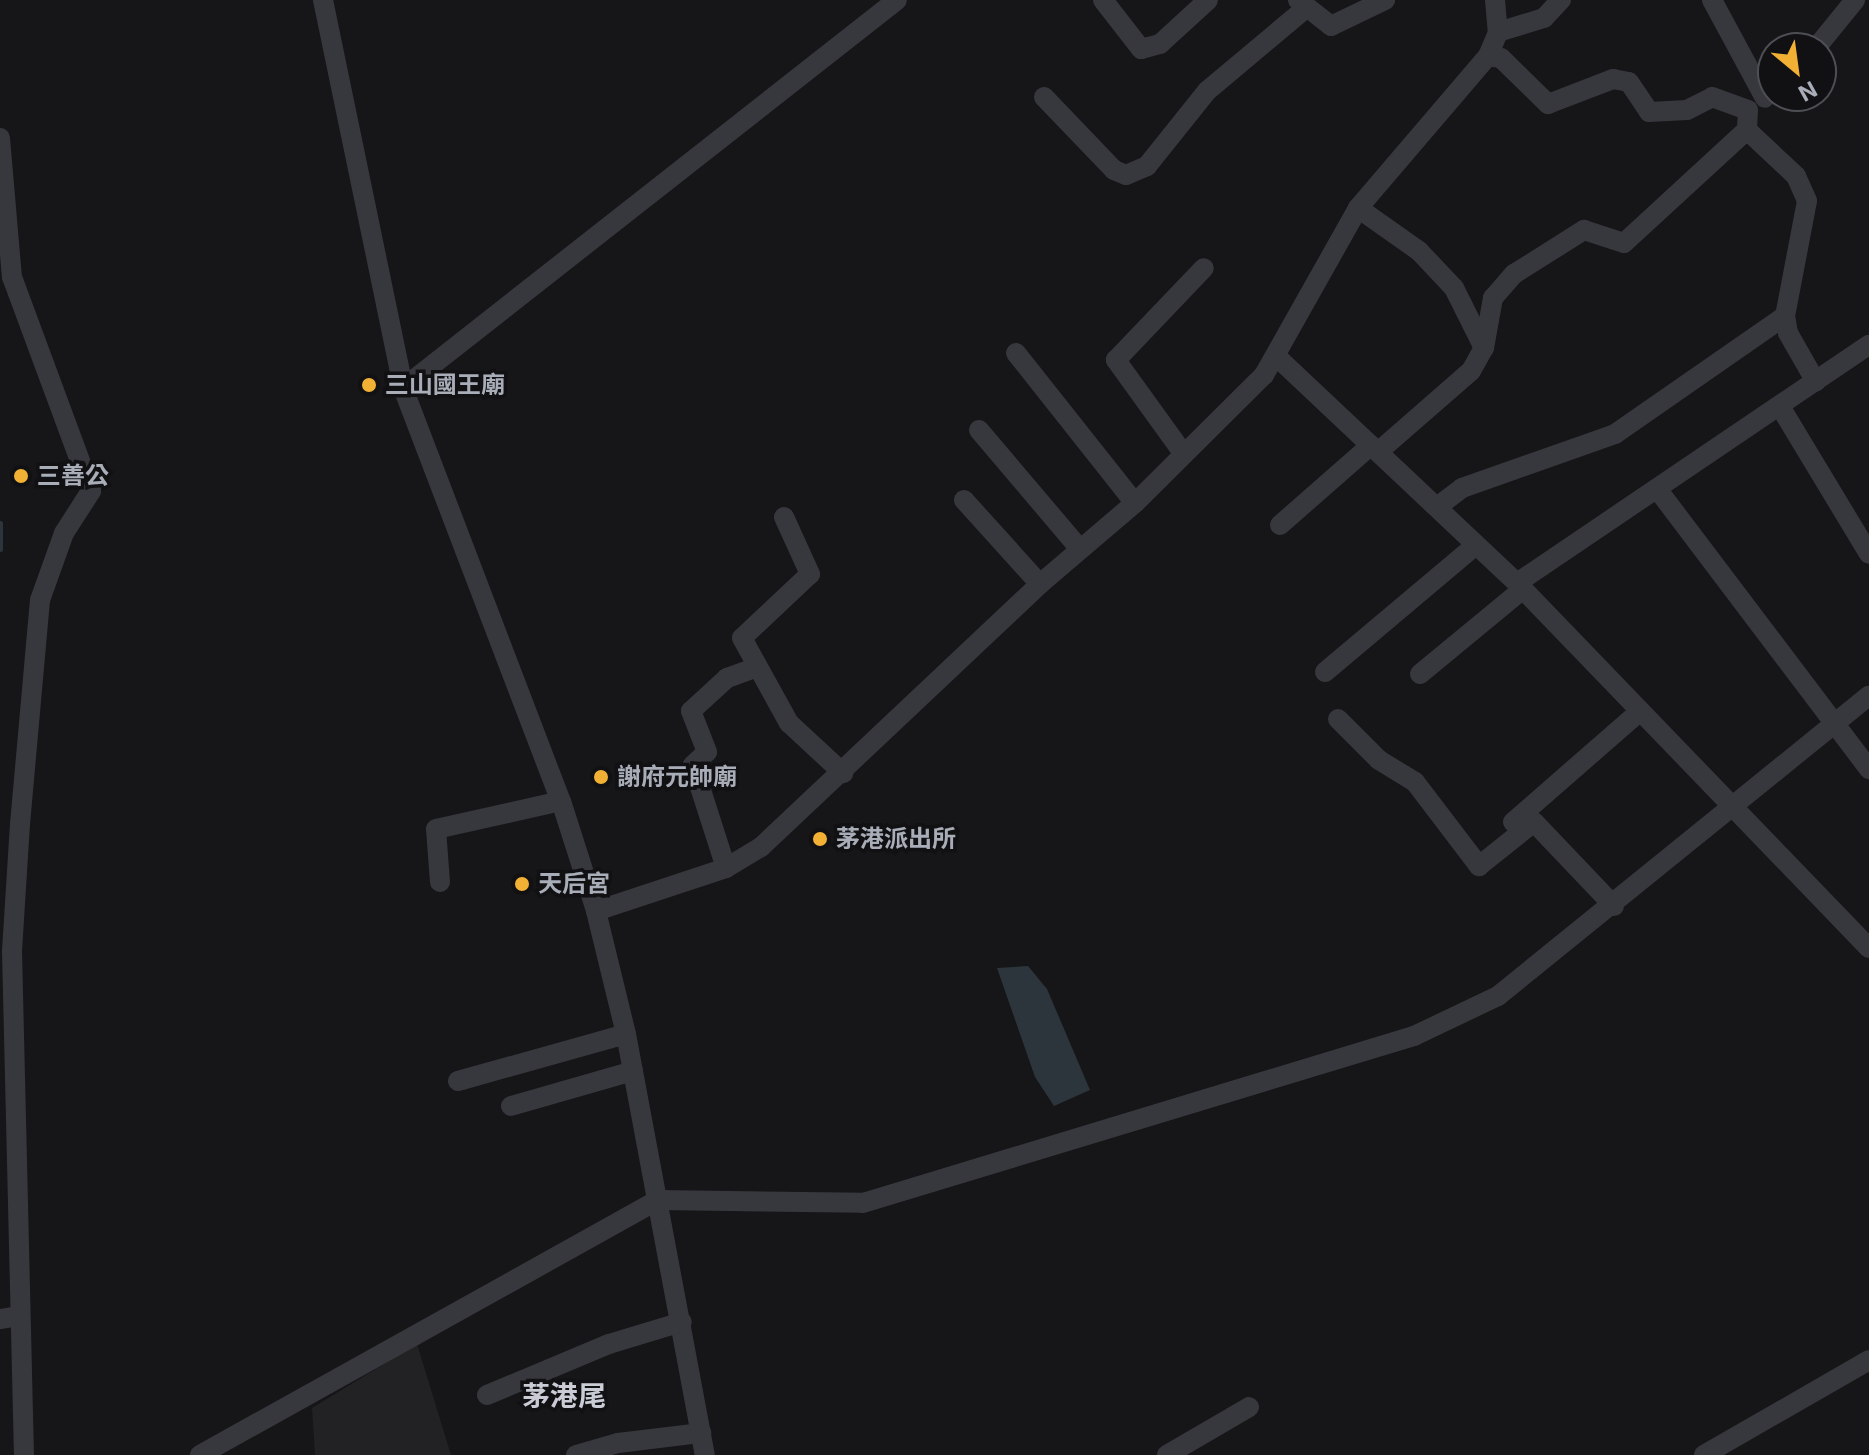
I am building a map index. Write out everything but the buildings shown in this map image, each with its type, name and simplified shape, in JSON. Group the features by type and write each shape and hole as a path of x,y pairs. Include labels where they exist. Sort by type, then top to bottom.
{"street":[{"path":"323,0 403,388 561,801 596,911 626,1034 705,1455"},
{"path":"403,388 897,0"},
{"path":"1103,0 1141,49 1160,44 1208,0"},
{"path":"1044,97 1114,170 1126,175 1147,166 1207,91 1302,4 1331,26 1385,0"},
{"path":"596,911 726,868 761,847 1040,584 1135,503 1277,357 1358,208 1488,56 1498,32 1495,0"},
{"path":"1498,32 1544,18 1561,0"},
{"path":"1712,0 1757,105"},
{"path":"1829,32 1854,0"},
{"path":"1488,56 1501,58 1548,104 1613,79 1629,82 1649,112 1687,110 1712,97 1757,107"},
{"path":"1280,525 1471,371 1484,348 1493,298 1514,274 1584,230 1624,243 1757,108"},
{"path":"1761,112 1807,201 1785,316 1788,333 1816,382"},
{"path":"0,138 12,277 91,491 64,533 40,600 20,824 12,951 10,1317 24,1455"},
{"path":"1358,208 1419,251 1454,288 1484,348"},
{"path":"1183,453 1116,360 1204,268"},
{"path":"1437,507 1462,488 1615,434 1785,316"},
{"path":"1420,674 1520,586 1869,345"},
{"path":"1016,353 1135,503"},
{"path":"1277,357 1520,586 1869,948"},
{"path":"1781,408 1869,554"},
{"path":"979,430 1080,549"},
{"path":"1658,490 1869,769"},
{"path":"964,500 1040,584"},
{"path":"784,517 810,574 742,638 754,668 789,723 843,773"},
{"path":"1325,672 1476,545"},
{"path":"726,868 693,765 707,752 691,711 727,678 754,668"},
{"path":"200,1455 658,1200 863,1203 908,1193 1414,1036 1498,996 1614,906 1869,696"},
{"path":"1513,822 1639,712"},
{"path":"1338,719 1379,760 1415,782 1479,866 1534,822 1614,906"},
{"path":"440,882 436,829 561,801"},
{"path":"458,1081 626,1034"},
{"path":"511,1106 633,1071"},
{"path":"487,1395 609,1344 682,1322"},
{"path":"1704,1455 1869,1360"},
{"path":"1167,1455 1249,1407"},
{"path":"576,1455 618,1443 701,1433"}],"shaded area":[{"path":"1028,966 1047,989 1090,1090 1054,1106 1035,1077 997,968"},
{"path":"417,1344 451,1455 315,1455 312,1408"}],"waterway":[{"path":"0,523 0,549"}],"place":[{"name":"三山國王廟","path":"369,385"},
{"name":"三善公","path":"21,476"},
{"name":"謝府元帥廟","path":"601,777"},
{"name":"茅港派出所","path":"820,839"},
{"name":"天后宮","path":"522,884"}],"district":[{"name":"茅港尾","path":"564,1396"}]}
